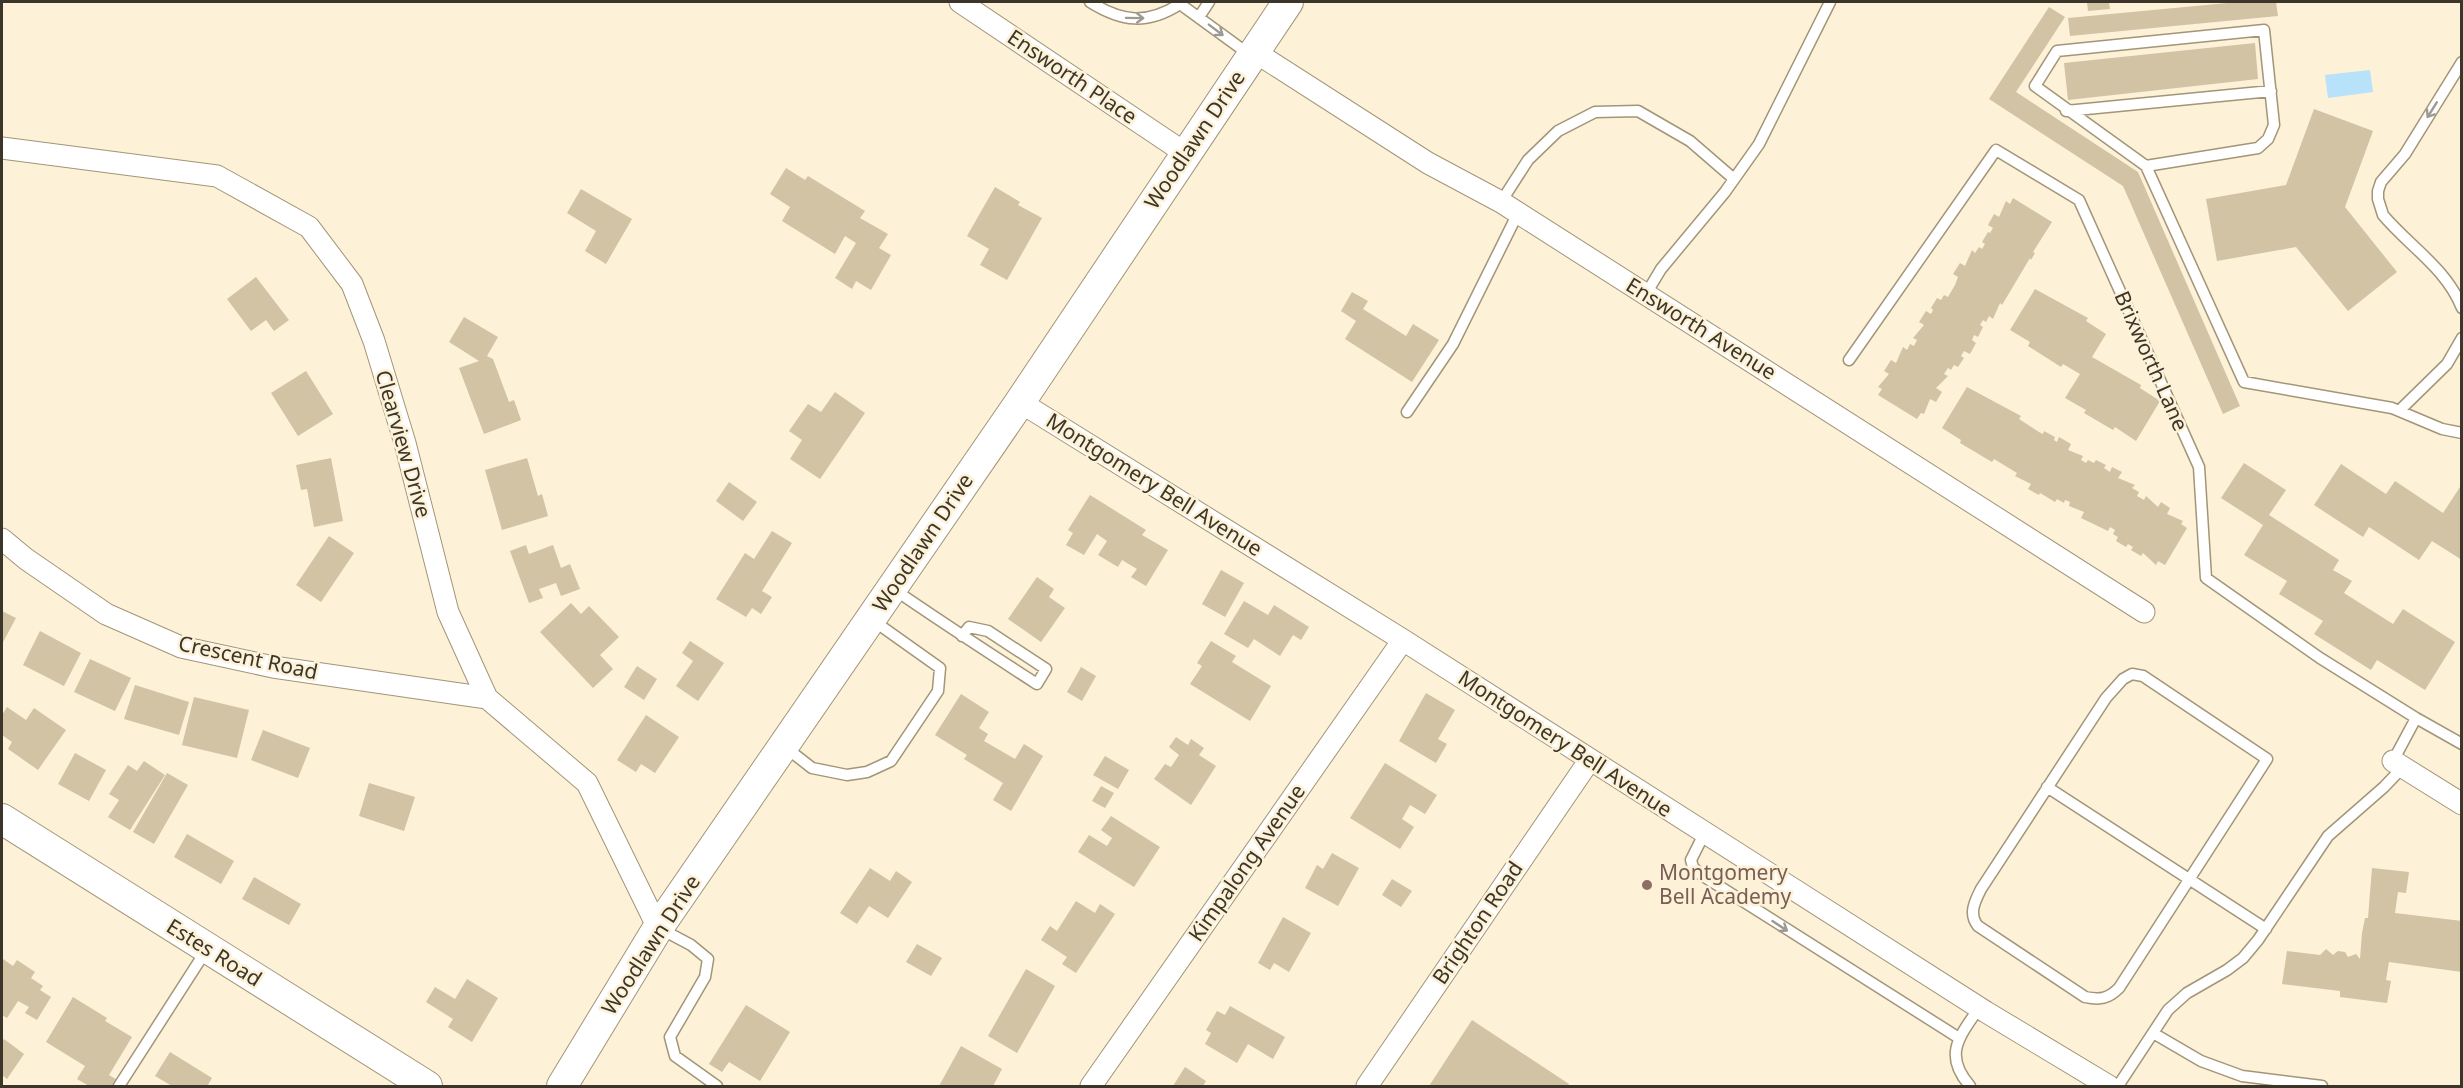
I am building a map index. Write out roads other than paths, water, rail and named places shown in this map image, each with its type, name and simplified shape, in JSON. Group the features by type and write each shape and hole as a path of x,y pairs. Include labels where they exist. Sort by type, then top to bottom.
{"main road":[{"name":"Woodlawn Drive","path":"562,1086 658,928 1020,402 1288,2"},
{"name":"Estes Road","path":"2,819 427,1086"}],"street":[{"name":"Ensworth Place","path":"960,2 1185,153"},
{"name":"Ensworth Avenue","path":"1253,54 1428,163 1509,208 2144,612"},
{"name":"Clearview Drive","path":"2,148 218,176 309,227 352,284 374,341 405,443 448,612 487,698 587,783 658,928"},
{"name":"Montgomery Bell Avenue","path":"1020,402 1403,640 1589,761 1979,1008 2109,1086"},
{"name":"Crescent Road","path":"2,539 106,614 181,647 273,667 487,698"},
{"name":"Kimpalong Avenue","path":"1091,1086 1403,640"},
{"name":"Brighton Road","path":"1367,1086 1589,761"},
{"path":"2398,764 2462,804"}],"lane":[{"path":"1090,2 1113,15 1136,19 1159,15 1180,3 1253,54"},
{"path":"1199,17 1209,2"},
{"path":"1646,294 1661,269 1759,144 1830,2"},
{"path":"2146,166 2258,147 2268,139 2274,125 2264,30 2057,51 2035,86 2066,111 2146,166 2244,382 2400,410 2442,429 2462,433"},
{"path":"2462,62 2402,158 2378,191 2379,208 2389,223 2441,272 2452,287 2462,308"},
{"path":"2066,111 2271,91"},
{"path":"1407,412 1453,344 1528,160 1558,131 1595,112 1638,111 1690,141 1734,178"},
{"name":"Brixworth Lane","path":"1849,360 1996,150 2079,200 2199,467 2206,578 2320,658 2416,718"},
{"path":"2400,410 2447,364 2462,338"},
{"path":"892,588 962,636 1037,684 1046,669 988,631 969,627 962,636"},
{"path":"784,746 812,768 847,775 867,772 891,761 912,731 938,691 940,668 871,619"},
{"path":"2132,674 2142,676 2267,759 2189,879 2120,988 2111,996 2099,999 2085,997 1974,921 1974,903 1981,889 2115,687 2132,674"},
{"path":"2118,1086 2168,1010 2187,993 2228,970 2243,958 2266,929 2328,836 2384,787 2398,764 2416,718 2462,744"},
{"path":"2048,787 2266,929"},
{"path":"1704,834 1690,860 1700,874 1959,1038"},
{"path":"658,928 691,945 708,959 705,977 670,1037 675,1056 717,1086"},
{"path":"118,1086 207,949"},
{"path":"1970,1086 1956,1066 1954,1053 1959,1038 1979,1008"},
{"path":"2153,1034 2200,1061 2242,1076 2322,1086"}],"water":[{"path":"2370,70 2373,92 2328,98 2325,75"}],"place":[{"name":"Montgomery Bell Academy","path":"1647,885"}]}
